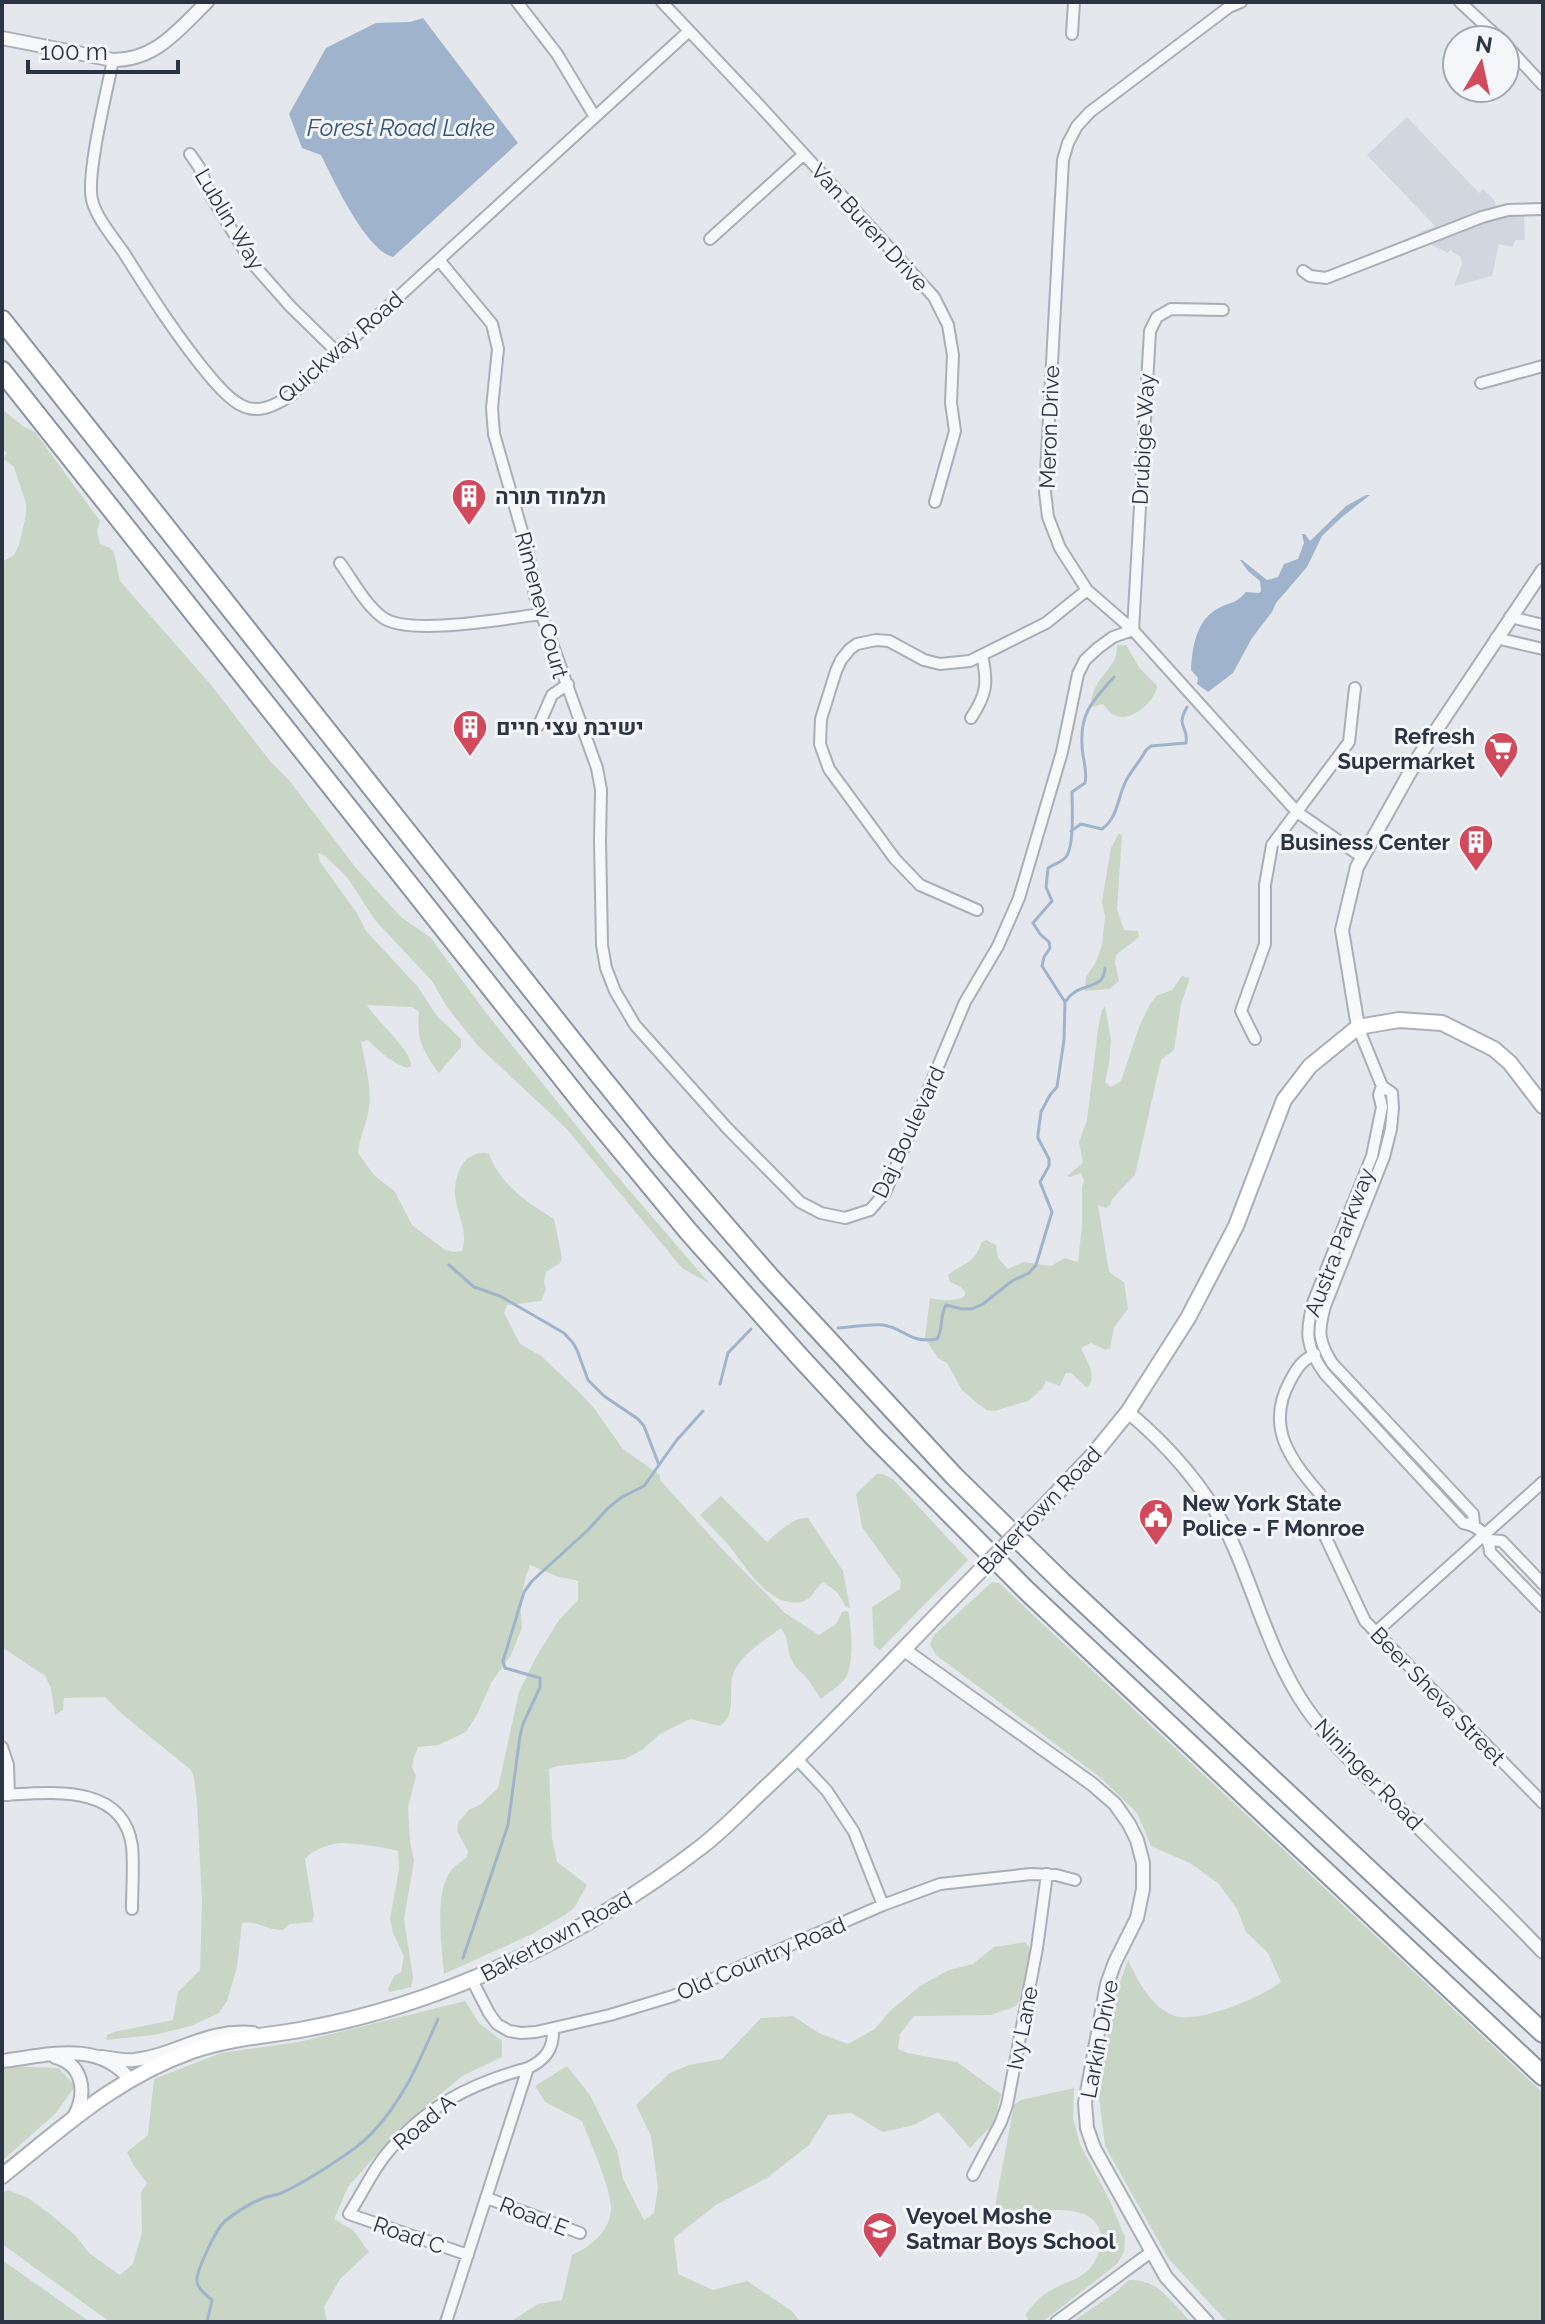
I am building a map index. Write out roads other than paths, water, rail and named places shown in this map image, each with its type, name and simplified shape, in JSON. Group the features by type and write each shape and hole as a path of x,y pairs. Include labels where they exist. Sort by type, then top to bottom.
{"highway":[{"path":"2,320 593,1067 778,1286 1018,1539 1543,2033"},
{"path":"2,371 574,1094 688,1231 799,1356 1018,1583 1543,2076"}],"main road":[{"path":"1358,1027 1399,1020 1442,1023 1494,1049 1510,1063 1543,1106"},
{"name":"Bakertown Road","path":"2,2176 75,2115 130,2080 196,2049 305,2029 388,2008 472,1980 571,1932 640,1892 704,1845 797,1759 1041,1510 1128,1412 1182,1329 1223,1253 1248,1197 1284,1100 1310,1066 1358,1027"}],"street":[{"path":"2,38 113,60 131,60 154,49 207,2"},
{"path":"517,2 557,54 595,117"},
{"name":"Van Buren Drive","path":"662,2 929,290 948,325 953,355 951,403 955,431 935,502"},
{"path":"1072,34 1074,2"},
{"name":"Meron Drive","path":"1241,2 1229,7 1090,112 1077,126 1068,143 1063,160 1045,492 1048,517 1060,548 1087,590 1133,630 1297,812 1362,857"},
{"path":"1460,2 1484,24"},
{"name":"Quickway Road","path":"113,60 93,165 93,201 152,297 200,365 238,404 250,409 263,409 290,396 689,31"},
{"path":"1521,61 1543,85"},
{"name":"Lublin Way","path":"190,154 211,196 252,263 338,353"},
{"path":"710,239 804,154"},
{"path":"1303,271 1310,276 1326,278 1482,217 1508,210 1543,209"},
{"name":"Rimenev Court","path":"439,260 492,324 496,334 498,349 492,408 494,434 528,552 535,596 568,684 552,695 539,725"},
{"name":"Drubige Way","path":"1133,630 1150,331 1157,317 1171,309 1223,310"},
{"path":"1481,383 1543,366"},
{"path":"340,563 383,619 399,625 420,627 542,614"},
{"path":"1358,1027 1342,930 1362,857 1419,756 1543,570"},
{"path":"977,910 920,885 895,859 829,769 823,757 820,731 826,700 841,660 857,644 889,641 924,660 940,664 970,661 1046,623 1087,590"},
{"path":"1510,617 1543,625"},
{"name":"Daj Boulevard","path":"568,684 597,768 601,790 602,945 606,968 615,991 635,1025 768,1172 800,1202 821,1213 845,1218 870,1210 885,1193 965,1002 998,946 1019,898 1062,752 1078,674 1085,660 1098,648 1113,637 1133,630"},
{"path":"1496,638 1543,649"},
{"path":"971,718 986,690 982,655"},
{"path":"1255,1039 1241,1011 1265,944 1265,885 1272,845 1349,742 1355,688"},
{"name":"Austra Parkway","path":"1358,1027 1382,1086 1392,1093 1391,1129 1384,1157 1325,1306 1319,1327 1320,1341 1332,1363 1473,1514 1474,1525"},
{"name":"Austra Parkway","path":"1382,1086 1379,1095 1382,1107 1372,1156 1311,1310 1308,1329 1312,1356 1325,1374 1463,1523 1474,1525 1487,1537 1502,1541 1543,1584"},
{"path":"1320,1494 1303,1474 1281,1438 1279,1415 1285,1390 1301,1362 1324,1350"},
{"name":"Nininger Road","path":"1128,1412 1176,1458 1216,1513 1234,1548 1278,1657 1318,1723 1543,1952"},
{"path":"1376,1632 1487,1537 1543,1482"},
{"name":"Beer Sheva Street","path":"1325,1536 1365,1621 1543,1803"},
{"name":"Austra Parkway","path":"1487,1537 1490,1552 1543,1607"},
{"name":"Larkin Drive","path":"903,1649 1092,1784 1115,1804 1137,1840 1143,1863 1143,1889 1137,1918 1107,1984 1085,2103 1087,2128 1094,2148 1166,2277 1207,2322"},
{"path":"2,1747 8,1765 5,1795 75,1794 96,1799 110,1807 127,1828 132,1845 132,1909"},
{"path":"797,1759 827,1791 850,1825 883,1905"},
{"name":"Old Country Road","path":"472,1980 489,2013 503,2028 521,2033 553,2029 673,1996 883,1905 950,1882 1047,1874 1075,1880"},
{"name":"Ivy Lane","path":"973,2175 1007,2105 1037,1948 1047,1874"},
{"path":"446,2322 528,2068 542,2060 550,2050 553,2029"},
{"path":"2,2061 86,2053 126,2060 151,2057 225,2033 264,2035"},
{"path":"48,2055 69,2062 79,2075 82,2090 75,2115"},
{"path":"102,2057 130,2080"},
{"name":"Road A","path":"349,2214 395,2144 430,2113 472,2086 528,2068"},
{"name":"Road E","path":"487,2198 580,2233"},
{"name":"Road C","path":"349,2214 468,2255"},
{"path":"1056,2322 1151,2252"}],"water":[{"name":"Forest Road Lake","path":"423,18 518,143 393,257 382,251 361,228 321,155 302,148 289,114 326,48 376,23 410,22"},
{"path":"1370,495 1322,536 1307,567 1276,603 1233,673 1208,692 1197,684 1198,678 1191,670 1193,653 1205,619 1246,592 1261,591 1260,581 1240,560 1267,580 1278,577 1284,564 1298,559 1304,543 1302,534 1310,541 1346,506"}],"waterway":[{"path":"838,1328 883,1325 913,1338 937,1339 946,1305 972,1309 1029,1273 1036,1265 1052,1212 1040,1182 1049,1166 1049,1159 1038,1134 1041,1112 1057,1087 1064,1040 1065,1002 1042,966 1050,948 1049,942 1033,923 1052,901 1046,887 1048,868 1068,853 1072,792 1085,783 1086,778 1082,750 1083,723 1095,700 1114,677"},
{"path":"1071,831 1081,824 1102,829 1107,824 1127,779 1151,746 1186,743 1182,719 1187,707"},
{"path":"1066,1001 1077,991 1100,980 1105,968"},
{"path":"449,1265 474,1287 500,1296 564,1333 577,1350 588,1380 644,1426 659,1465"},
{"path":"720,1384 728,1353 751,1329"},
{"path":"463,1958 508,1825 520,1736 540,1687 540,1678 505,1668 503,1661 524,1592 608,1508 644,1486 676,1441 703,1411"},
{"path":"207,2322 212,2300 199,2287 197,2277 221,2225 252,2203 279,2194 314,2176 371,2134 402,2094 438,2019"}],"place":[{"name":"תלמוד תורה","path":"469,527"},
{"name":"ישיבת עצי חיים","path":"470,758"},
{"name":"Refresh Supermarket","path":"1501,780"},
{"name":"Business Center","path":"1476,873"},
{"name":"New York State Police - F Monroe","path":"1156,1547"},
{"name":"Veyoel Moshe Satmar Boys School","path":"880,2260"}]}
